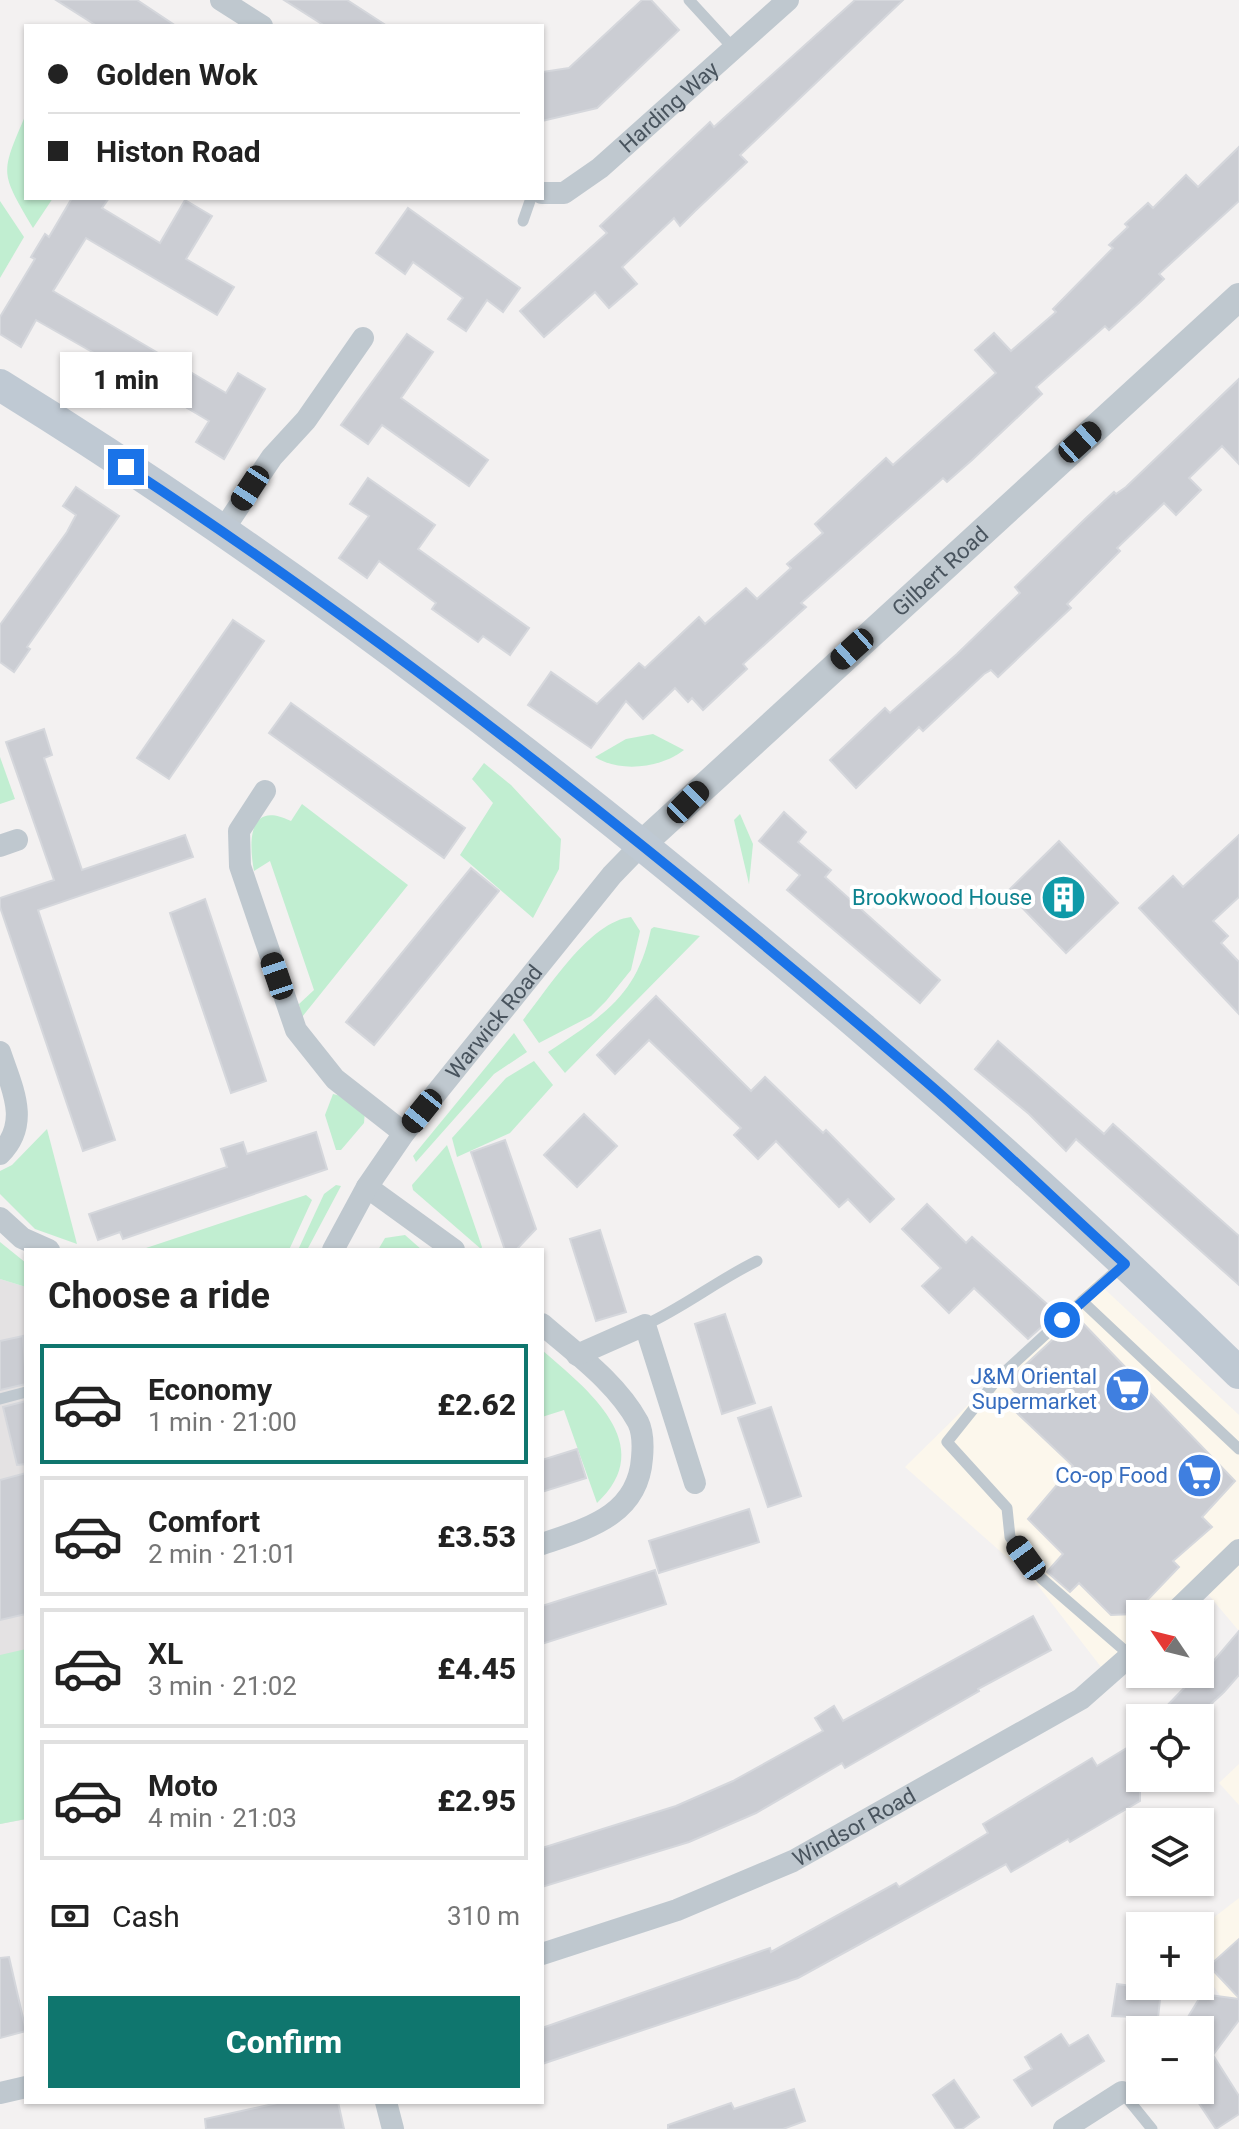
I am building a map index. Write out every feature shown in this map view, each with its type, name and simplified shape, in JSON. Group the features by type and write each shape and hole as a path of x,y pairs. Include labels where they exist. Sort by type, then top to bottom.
{"main road":[{"path":"0,385 223,530 384,644 642,844 918,1075 1239,1373"}],"street":[{"path":"221,0 259,24"},
{"name":"Harding Way","path":"544,193 564,193 600,168 788,0"},
{"name":"Gilbert Road","path":"642,844 1239,297"},
{"path":"223,530 272,457 306,420 363,338"},
{"path":"265,791 239,831 240,866 296,1030 335,1079 404,1133"},
{"name":"Warwick Road","path":"334,1248 367,1187 404,1133 598,892 642,844"},
{"path":"0,1052 18,1104 18,1126 0,1154"},
{"path":"367,1187 451,1248"},
{"path":"0,1218 22,1238 44,1248"},
{"path":"577,1355 645,1325 695,1483"},
{"path":"544,1326 608,1383 639,1424 643,1445 641,1473 629,1502 605,1519 544,1543"},
{"path":"1187,1600 1239,1550"},
{"name":"Windsor Road","path":"544,1953 677,1910 793,1861 1081,1699 1126,1660"},
{"path":"0,2093 24,2087"},
{"path":"1064,2129 1122,2092"},
{"path":"387,2104 393,2129"}],"lane":[{"path":"689,0 734,49"},
{"path":"523,221 530,200"},
{"path":"645,1325 681,1309 712,1283 757,1261"},
{"path":"1125,1264 999,1377 947,1442 1007,1508 1010,1537 1041,1578 1126,1643"},
{"path":"1082,1301 1239,1449"},
{"path":"0,1399 24,1393"},
{"path":"1122,2092 1152,2129"}],"shaded area":[{"path":"0,1279 24,1286 24,1819 0,1824"},
{"path":"1095,1280 1239,1415 1239,1631 1201,1586 1187,1600 1126,1600 1126,1660 1108,1676 1036,1583 905,1467"},
{"path":"1239,1764 1239,1805 1219,1783"},
{"path":"1239,1898 1239,2022 1214,1987 1214,1917"}],"green space":[{"path":"24,119 24,200 52,200 33,228 9,183 7,172 11,150"},
{"path":"0,201 24,237 0,278"},
{"path":"653,734 684,750 664,761 628,767 595,757 626,739"},
{"path":"0,757 15,799 0,804"},
{"path":"484,763 511,785 561,839 559,869 533,918 460,855 493,803 472,779"},
{"path":"302,804 408,885 302,1017 299,1004 314,990 270,861 254,871 251,849 254,828 259,820 277,816 291,821"},
{"path":"740,814 753,844 749,884 734,820"},
{"path":"631,917 640,931 631,970 591,1016 539,1043 523,1020 585,943 615,922"},
{"path":"654,927 700,936 565,1073 548,1052 601,1015 626,988 637,972"},
{"path":"514,1033 527,1052 494,1074 416,1162 413,1156"},
{"path":"534,1061 553,1085 510,1133 457,1157 452,1138 506,1078"},
{"path":"333,1094 353,1099 365,1111 364,1123 341,1150 336,1150 325,1115"},
{"path":"47,1129 77,1244 35,1229 0,1194 0,1171 12,1165"},
{"path":"447,1145 482,1248 413,1190 412,1185"},
{"path":"336,1185 341,1186 308,1248 299,1248 324,1194"},
{"path":"306,1195 312,1200 290,1248 146,1248"},
{"path":"405,1235 420,1248 379,1248 385,1238"},
{"path":"0,1242 24,1261 24,1286 0,1279"},
{"path":"544,1352 596,1400 610,1419 619,1439 621,1460 615,1481 597,1503 564,1410 544,1416"},
{"path":"24,1649 24,1819 0,1824 0,1655"}],"building":[{"path":"56,0 137,0 173,24 94,24"},
{"path":"284,0 347,0 384,24 322,24"},
{"path":"642,0 651,0 679,30 597,108 544,121 544,72 569,68"},
{"path":"855,0 903,0 740,155 747,162 680,226 674,218 622,267 637,284 609,308 595,292 544,337 520,311 607,233 600,226 710,122 714,127"},
{"path":"1239,147 1239,201 1159,274 1164,279 1141,301 1109,330 1105,326 1036,387 1042,394 972,460 947,482 943,478 801,603 806,607 743,664 747,669 703,710 692,698 688,702 675,688 643,719 626,701 591,748 528,705 551,672 597,704 639,663 645,668 699,617 705,624 746,588 757,599 791,568 787,564 823,533 815,524 886,458 893,465 996,373 975,350 994,333 1011,351 1056,312 1053,309 1113,248 1109,245 1128,227 1125,224 1148,203 1153,208 1186,175 1198,187"},
{"path":"71,200 108,200 102,208 160,243 185,200 212,216 186,259 234,287 217,315 86,238 53,291 226,393 238,373 265,389 224,459 196,442 209,421 123,370 100,407 72,390 94,353 36,320 21,347 0,334 0,317 35,259 31,257 45,234 49,237"},
{"path":"408,208 520,288 503,312 487,300 466,331 448,319 463,298 413,262 405,274 376,253"},
{"path":"407,334 433,352 401,398 488,460 469,486 382,425 368,444 341,425"},
{"path":"1239,379 1239,464 1222,446 1189,478 1201,490 1176,515 1164,503 1117,548 1120,551 1067,604 1071,608 998,677 991,670 984,674 923,731 919,727 856,788 830,760 885,708 890,713 957,654 1020,593 1015,587"},
{"path":"368,478 435,525 418,549 529,628 510,655 483,636 478,642 432,609 436,603 379,561 367,578 339,558 369,516 350,504"},
{"path":"76,487 119,516 27,647 30,649 14,672 0,662 0,625 67,532 76,515 63,506"},
{"path":"233,620 264,641 169,779 137,758"},
{"path":"291,703 465,828 444,858 269,733"},
{"path":"44,729 52,755 44,758 82,870 185,835 193,857 38,910 115,1140 83,1151 0,907 0,898 54,880 6,742"},
{"path":"784,812 806,832 798,842 831,870 825,877 940,980 920,1003 787,890 800,875 759,841"},
{"path":"1239,835 1239,897 1213,921 1228,936 1221,943 1239,962 1239,1014 1139,908 1173,876 1183,887"},
{"name":"Brookwood House","path":"1059,841 1118,903 1066,953 1007,892"},
{"path":"471,868 499,891 374,1045 346,1022"},
{"path":"205,899 266,1081 231,1093 170,913"},
{"path":"656,996 751,1091 765,1077 823,1133 826,1130 894,1199 870,1222 848,1199 839,1207 776,1141 758,1159 734,1135 741,1128 649,1040 615,1074 597,1055"},
{"path":"998,1041 1104,1134 1113,1124 1239,1236 1239,1285 1076,1139 1066,1151 1029,1114 975,1069"},
{"path":"584,1114 617,1146 577,1187 544,1155"},
{"path":"316,1132 327,1169 123,1239 120,1232 98,1240 89,1214 227,1167 221,1149 243,1142 247,1154"},
{"path":"505,1140 536,1229 518,1248 504,1248 471,1152"},
{"path":"927,1204 966,1243 972,1237 1057,1313 1028,1339 974,1288 949,1313 922,1286 941,1268 902,1229"},
{"path":"600,1230 626,1312 596,1321 570,1239"},
{"path":"725,1314 755,1403 722,1414 695,1324"},
{"path":"1077,1317 1235,1481 1202,1517 1212,1527 1173,1561 1179,1567 1147,1600 1126,1600 1126,1614 1111,1615 1079,1583 1070,1592 1047,1572 1063,1554 1028,1519 1073,1466 1017,1413 1026,1404 1006,1383"},
{"path":"23,1336 24,1384 0,1390 0,1341"},
{"path":"24,1402 24,1464 17,1465 3,1407"},
{"path":"771,1407 801,1496 768,1507 738,1418"},
{"path":"577,1449 586,1478 544,1491 544,1459"},
{"path":"24,1474 24,1614 0,1620 0,1480"},
{"path":"749,1509 759,1542 659,1573 649,1541"},
{"path":"655,1570 666,1604 544,1643 544,1605"},
{"path":"1033,1616 1051,1650 978,1689 845,1768 842,1763 756,1813 689,1842 544,1886 544,1847 676,1806 733,1781 823,1731 815,1718 834,1706 843,1721"},
{"path":"1239,1631 1239,1675 1224,1692 1211,1704 1169,1704 1184,1688 1214,1688 1214,1660"},
{"path":"1126,1748 1126,1792 1140,1792 1140,1801 1011,1872 1006,1864 798,1978 544,2063 544,2027 770,1948 771,1952 896,1883 899,1887 988,1833 983,1824 1092,1758 1097,1766"},
{"path":"1239,1939 1239,1998 1214,1971 1214,1962"},
{"path":"9,1957 24,2032 0,2038 0,1958"},
{"path":"1117,1984 1126,1985 1126,2000 1160,2000 1158,2016 1112,2016"},
{"path":"1214,1996 1239,1999 1239,2020 1214,2054 1214,2016 1189,2016 1198,2000 1214,2000"},
{"path":"1061,2034 1069,2046 1088,2035 1104,2061 1032,2106 1014,2080 1032,2069 1025,2057"},
{"path":"1214,2057 1239,2096 1239,2114 1216,2129 1199,2104 1214,2104"},
{"path":"954,2080 979,2117 962,2129 956,2129 933,2095"},
{"path":"794,2089 805,2121 783,2129 668,2129 668,2125 731,2103 734,2109"},
{"path":"273,2104 338,2104 344,2129 206,2129 205,2119"}],"place":[{"name":"Brookwood House","path":"1063,897"},
{"name":"J&M Oriental Supermarket","path":"1128,1389"},
{"name":"Co-op Food","path":"1199,1475"}],"route":[{"path":"126,467 223,530 359,626 589,801 779,955 918,1075 1125,1264 1062,1320"}]}
